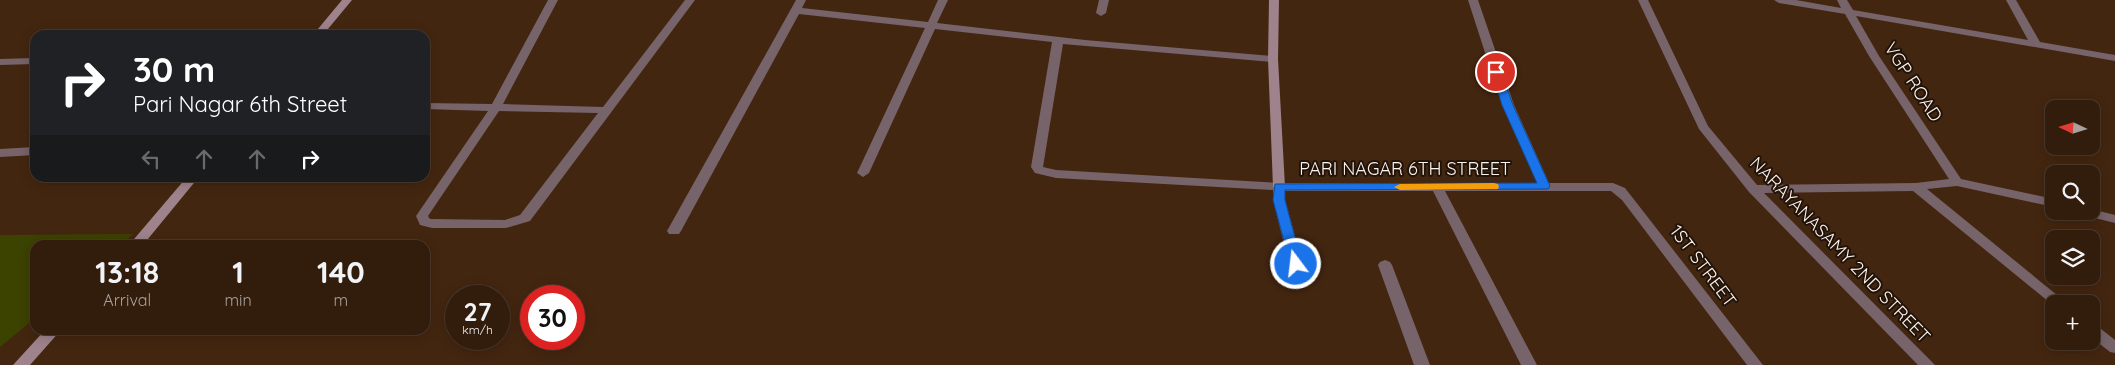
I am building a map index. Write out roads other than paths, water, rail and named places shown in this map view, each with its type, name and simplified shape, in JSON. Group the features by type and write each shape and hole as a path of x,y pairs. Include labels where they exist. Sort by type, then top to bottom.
{"street":[{"path":"322,30 346,0"},
{"path":"554,0 496,107 422,216 425,222 432,224 506,224 526,218 690,0"},
{"path":"863,173 943,0"},
{"path":"1101,13 1104,0"},
{"path":"1274,0 1273,59 1279,200 1296,264"},
{"path":"1472,0 1508,105 1544,186"},
{"name":"NARAYANASAMY 2ND STREET","path":"1643,0 1703,127 1752,189 1927,365"},
{"path":"1779,0 1844,5 2115,58"},
{"path":"2011,0 2036,44"},
{"path":"674,231 797,5 932,25 1273,59"},
{"name":"VGP ROAD","path":"1844,5 1874,56 1957,182"},
{"name":"PARI NAGAR 6TH STREET","path":"1058,39 1037,167 1039,170 1056,174 1279,187 1603,186 1613,187 1621,191"},
{"path":"0,62 30,61"},
{"path":"430,106 606,110"},
{"path":"0,153 30,151"},
{"path":"140,240 189,182"},
{"path":"1752,189 1916,186 1957,182 2045,201"},
{"path":"1916,186 2050,295"},
{"path":"1437,187 1529,365"},
{"name":"1ST STREET","path":"1621,191 1755,365"},
{"path":"2100,215 2115,219"},
{"path":"1385,265 1422,365"},
{"path":"21,365 49,335"},
{"path":"2100,336 2115,348"}]}
